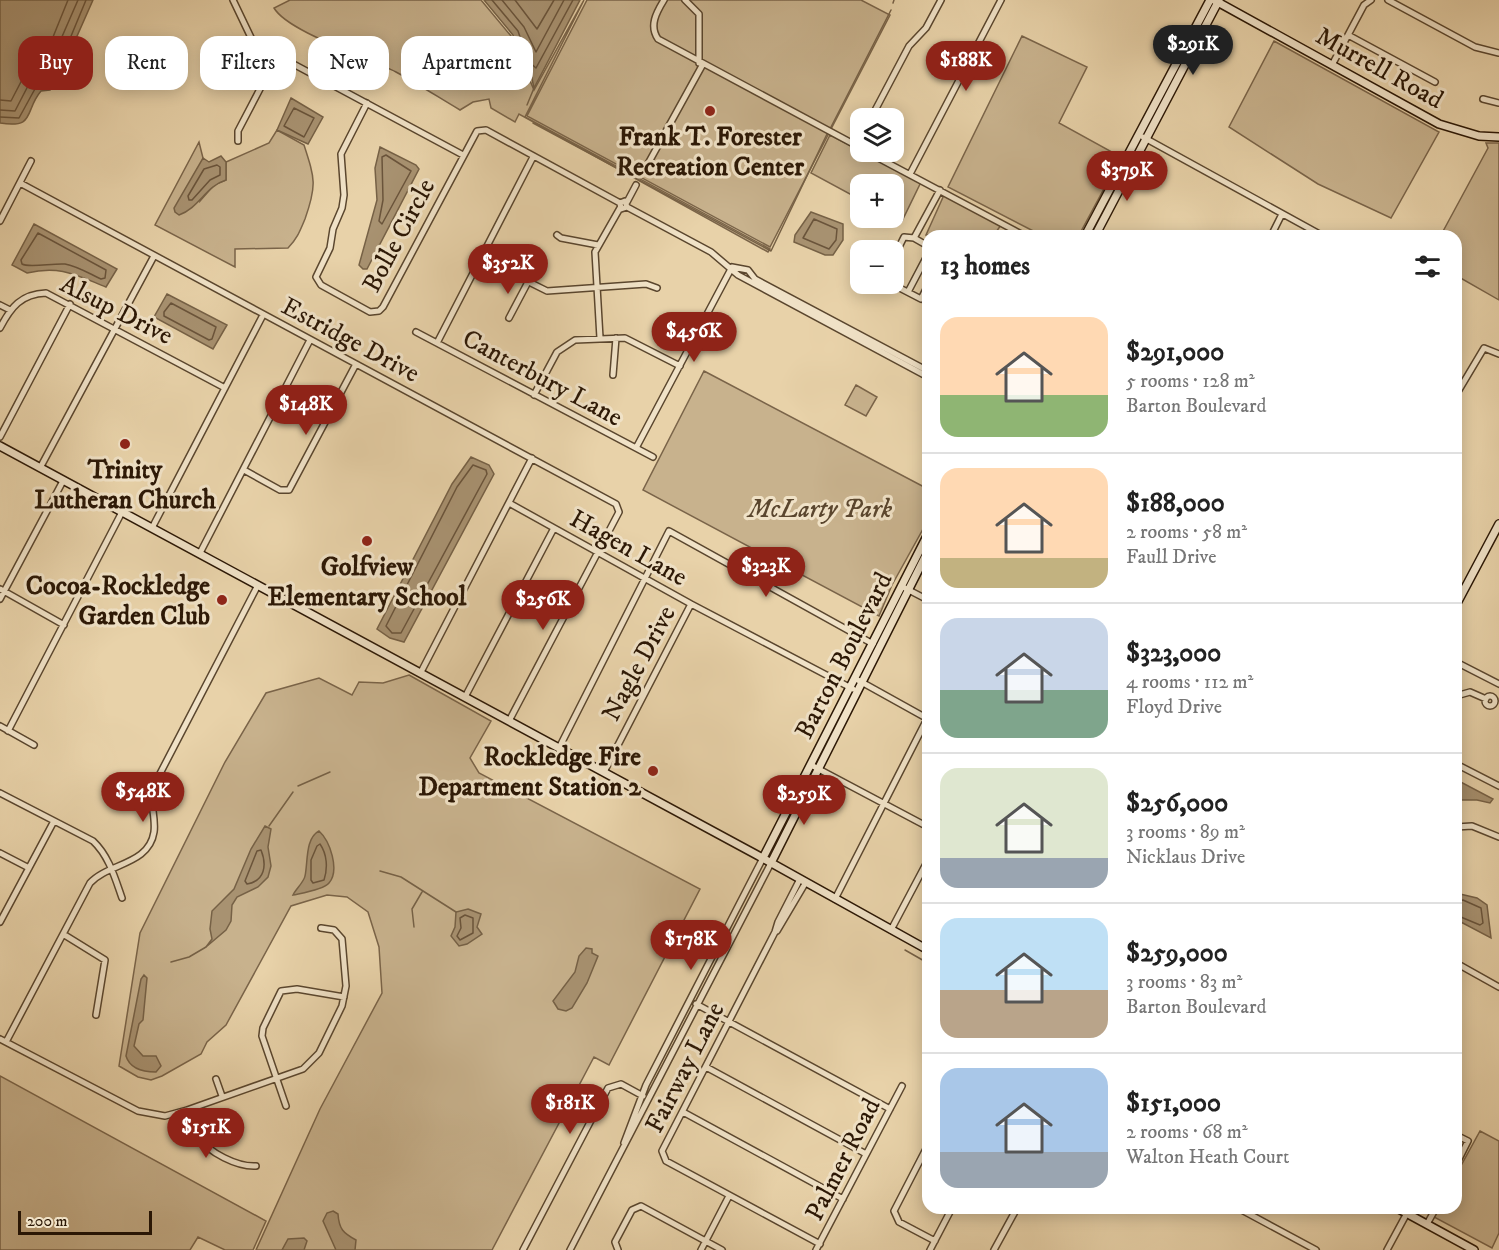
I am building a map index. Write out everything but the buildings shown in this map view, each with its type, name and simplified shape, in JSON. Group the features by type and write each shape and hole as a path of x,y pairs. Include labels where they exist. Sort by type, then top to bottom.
{"main road":[{"path":"1098,230 1182,53 1215,0"},
{"path":"1088,230 1123,165 1177,81 1215,0"},
{"name":"Murrell Road","path":"1215,0 1439,124 1479,136 1499,137"},
{"path":"1177,81 1174,74 1182,53"},
{"path":"1122,183 1123,165"},
{"path":"1103,220 1102,214 1110,190"},
{"path":"1,449 421,672 922,947"},
{"path":"1462,594 1499,525"},
{"name":"Barton Boulevard","path":"763,858 854,690 905,588 922,548"},
{"name":"Barton Boulevard","path":"859,680 873,644 922,561"},
{"name":"Barton Boulevard","path":"771,863 821,768 854,690"},
{"path":"797,793 796,802 800,808"},
{"path":"1409,1214 1474,1250"}],"street":[{"path":"233,0 252,36"},
{"path":"664,0 653,21 653,32 669,46 850,142"},
{"path":"644,171 701,64 699,15 685,0"},
{"path":"876,108 909,46 926,28 941,0"},
{"path":"910,174 1001,0"},
{"path":"1332,64 1364,5 1371,0"},
{"path":"1388,0 1475,47 1499,53"},
{"path":"1348,35 1436,82"},
{"path":"296,65 463,154"},
{"path":"238,141 238,130 259,90"},
{"path":"1483,99 1499,103"},
{"name":"Bolle Circle","path":"367,103 341,154 344,195 342,208 333,229 330,248 317,272 318,282 370,312 383,308 475,132 481,130 533,157"},
{"path":"1142,137 1312,230"},
{"path":"437,343 533,157 620,205 627,205 711,252 732,267 738,275 922,374"},
{"path":"0,221 32,161"},
{"path":"887,162 1013,230"},
{"name":"Estridge Drive","path":"20,183 616,504 619,512 509,721"},
{"path":"627,205 636,185"},
{"path":"914,238 939,190"},
{"path":"600,338 595,252 620,205"},
{"path":"1274,230 1282,214"},
{"path":"557,235 561,238 598,245"},
{"path":"902,240 904,237 914,238 922,243"},
{"path":"40,468 154,256"},
{"path":"481,258 547,291 646,284 657,288"},
{"path":"908,292 922,265"},
{"path":"636,448 732,267"},
{"path":"732,267 748,270 755,279 922,368"},
{"path":"508,318 528,282"},
{"path":"904,290 921,299 922,297"},
{"name":"Alsup Drive","path":"0,328 10,310 20,300 33,294 51,295 225,388"},
{"path":"0,437 70,304"},
{"path":"0,305 10,310"},
{"path":"152,528 263,315"},
{"name":"Canterbury Lane","path":"416,332 653,457"},
{"path":"613,375 616,338"},
{"path":"534,395 562,346 575,340 631,339 680,366"},
{"path":"200,553 310,340"},
{"path":"1462,385 1484,348 1499,354"},
{"path":"244,470 280,490 289,490 356,364"},
{"path":"421,672 532,458"},
{"path":"0,599 2,590 63,481"},
{"name":"Hagen Lane","path":"509,503 691,604 854,690"},
{"path":"8,731 122,512"},
{"path":"465,697 554,528"},
{"path":"559,747 647,579 669,531 873,644"},
{"path":"6,1042 90,883 96,876 138,856 152,840 155,829 150,805 152,789 258,585"},
{"path":"905,588 922,597"},
{"path":"2,590 64,625"},
{"name":"Nagle Drive","path":"604,772 691,604"},
{"path":"1462,665 1499,685 1496,702 1470,692 1462,694"},
{"path":"859,680 922,715"},
{"path":"0,726 34,745"},
{"path":"835,899 922,730"},
{"path":"812,765 922,824"},
{"path":"1462,767 1499,786"},
{"path":"0,793 93,842 100,848 122,898"},
{"path":"0,922 2,914 54,821"},
{"path":"1462,827 1472,826 1499,837"},
{"path":"0,853 29,868"},
{"name":"Barton Boulevard","path":"622,1150 641,1095 763,858"},
{"name":"Barton Boulevard","path":"570,1250 771,863"},
{"path":"891,930 922,871"},
{"name":"Fairway Lane","path":"803,880 662,1151 663,1158 818,1247"},
{"path":"742,899 750,903"},
{"path":"0,1039 138,1111 165,1116 187,1110 303,1069 313,1061 342,1006 346,986 342,939 334,930 321,928"},
{"path":"63,934 105,960 96,1015"},
{"path":"1462,966 1499,987"},
{"path":"286,1106 262,1036 263,1028 281,991 297,989 344,997"},
{"path":"690,1000 890,1109"},
{"path":"706,1067 866,1154"},
{"path":"216,1079 222,1096"},
{"path":"523,1250 609,1088 621,1084 649,1099"},
{"name":"Palmer Road","path":"818,1247 902,1086"},
{"path":"187,1110 197,1135 208,1148 244,1167 256,1166"},
{"path":"682,1112 843,1200"},
{"path":"1462,1138 1468,1141 1462,1153"},
{"path":"922,1157 894,1211 895,1218 935,1240"},
{"path":"701,1250 729,1196"},
{"path":"617,1249 615,1242 632,1210 641,1206 722,1250"},
{"path":"930,1250 949,1214"},
{"path":"994,1250 1014,1214"},
{"path":"1249,1214 1316,1250"},
{"path":"1387,1250 1406,1214"},
{"path":"1427,1224 1433,1214"}],"green space":[{"path":"290,0 481,0 511,36 401,36 401,75 389,69 389,36 313,36 282,17 274,8"},
{"path":"584,0 525,117 770,249 768,252 519,114 515,122 491,108 489,99 473,102 460,110 426,90 533,90 533,88 534,90"},
{"path":"587,0 861,0 890,15 770,247 527,116"},
{"path":"1022,36 1087,67 1059,123 1121,157 1082,230 1031,230 948,187"},
{"path":"1274,41 1439,132 1391,218 1318,184 1229,127"},
{"path":"277,130 304,145 313,182 305,219 296,238 288,248 235,249 235,267 155,225 199,142 203,158 200,201 214,185 226,180 226,162 269,143"},
{"path":"830,135 850,145 850,162 882,162 921,182 904,217 904,174 850,174 850,194 811,173"},
{"path":"1486,143 1499,143 1499,300 1462,279 1462,230 1444,230 1488,148"},
{"path":"944,195 1001,225 998,230 928,230"},
{"name":"McLarty Park","path":"704,371 922,486 922,531 892,585 879,616 643,490"},
{"path":"856,385 877,397 866,416 845,405"},
{"path":"409,675 491,721 470,758 479,773 700,889 609,1065 594,1057 492,1250 256,1250 320,1109 382,993 379,947 368,912 347,897 327,895 291,906 226,1025 207,1042 201,1054 151,1080 138,1077 119,1066 140,933 225,762 266,693 319,678 352,695 359,682 383,683"},
{"path":"0,1076 266,1221 253,1250 225,1250 198,1237 190,1250 0,1250"},
{"path":"1480,1131 1499,1141 1499,1233 1492,1248 1434,1217 1436,1214 1462,1214 1462,1164"}],"water":[{"path":"0,0 93,0 77,36 18,36 18,90 50,90 41,91 24,121 11,124 0,123"},
{"path":"484,0 580,0 534,88 533,36 513,35"},
{"path":"291,98 323,117 308,144 277,130"},
{"path":"380,147 416,165 419,169 367,269 363,269 359,265 377,200 375,168"},
{"path":"221,156 226,162 226,180 213,187 186,212 179,215 175,212 174,208 203,158 209,162"},
{"path":"811,212 843,224 843,240 833,255 825,255 794,242 795,235"},
{"path":"34,224 117,269 106,287 68,272 49,270 27,273 12,265"},
{"path":"167,294 227,325 213,349 154,317"},
{"path":"471,457 489,465 494,474 404,642 390,638 377,629 452,484"},
{"path":"1462,783 1493,799 1490,803 1462,800"},
{"path":"265,826 271,829 268,847 271,866 268,877 258,887 237,897 232,905 231,921 226,930 206,947 212,939 210,929 212,911 234,889 251,849"},
{"path":"319,831 330,848 334,863 332,877 329,883 322,888 293,895 304,878 311,839"},
{"path":"1462,894 1477,898 1487,905 1491,938 1462,923"},
{"path":"468,909 481,914 477,927 482,934 467,944 459,946 451,936 455,927 456,912"},
{"path":"586,948 592,949 592,953 598,956 587,983 572,1008 566,1011 558,1009 553,1001 575,972 579,956"},
{"path":"144,975 147,978 143,1020 139,1024 134,1046 143,1056 156,1056 161,1066 156,1072 138,1069 126,1056 141,979"},
{"path":"333,1211 338,1214 342,1230 356,1240 355,1250 336,1250 323,1221 327,1213"},
{"path":"304,1238 307,1241 304,1250 282,1250 288,1239"}],"waterway":[{"path":"831,127 891,10"},
{"path":"527,105 534,88"},
{"path":"533,123 771,251 827,134"},
{"path":"298,786 330,772"},
{"path":"269,826 293,792"},
{"path":"380,871 401,877 456,912"},
{"path":"414,927 412,909 422,892"},
{"path":"171,962 189,957 206,947"},
{"path":"905,950 922,960"}],"place":[{"name":"Frank T. Forester Recreation Center","path":"710,111"},
{"name":"Trinity Lutheran Church","path":"125,444"},
{"name":"Golfview Elementary School","path":"367,541"},
{"name":"Cocoa-Rockledge Garden Club","path":"222,600"},
{"name":"Rockledge Fire Department Station 2","path":"653,771"}]}
